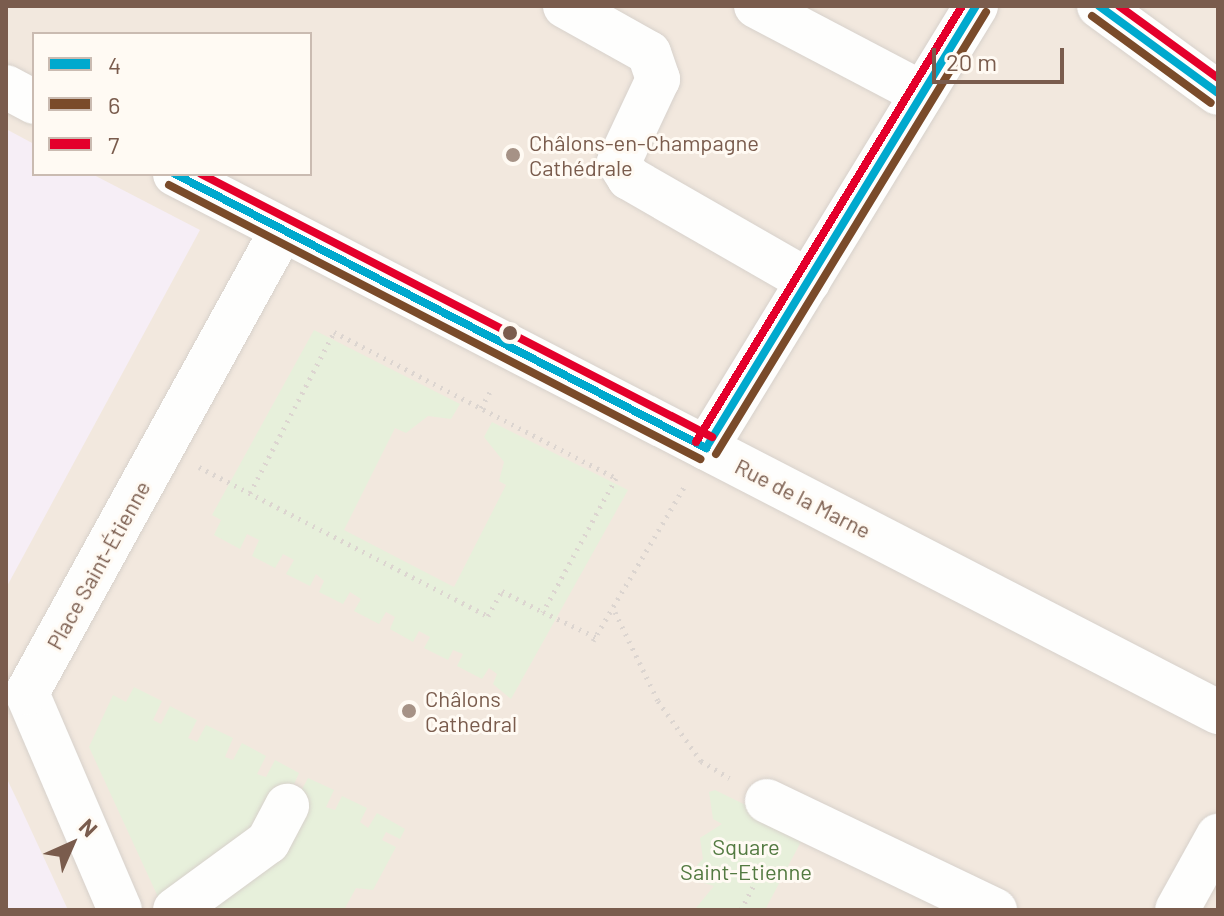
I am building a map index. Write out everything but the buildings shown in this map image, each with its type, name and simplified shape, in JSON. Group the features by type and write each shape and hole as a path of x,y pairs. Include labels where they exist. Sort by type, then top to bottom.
{"street":[{"path":"565,6 649,53 658,79 619,162 629,178 808,281"},
{"path":"756,6 922,93"},
{"path":"706,448 976,6"},
{"path":"1099,6 1218,93"},
{"path":"6,87 32,101"},
{"name":"Rue de la Marne","path":"179,176 1218,712"},
{"name":"Place Saint-Étienne","path":"120,910 27,693 282,230"},
{"path":"767,801 995,910"},
{"path":"175,910 268,842 287,806"},
{"path":"1177,910 1218,836"}],"path":[{"path":"250,493 334,332 616,478 543,612"},
{"path":"162,448 488,616 502,591 594,639 615,612 706,448"},
{"path":"615,612 658,701 701,761 767,801 755,819 760,873 741,910"}],"shaded area":[{"path":"6,6 1218,6 1218,910 6,910"},
{"path":"6,129 32,143 32,176 96,176 200,230 6,588"},
{"path":"6,777 19,804 68,910 6,910"}],"green space":[{"path":"314,330 460,404 451,419 428,416 406,433 395,428 344,530 454,587 506,485 499,481 504,462 484,437 492,422 628,490 511,699 493,684 497,674 489,668 482,679 457,666 463,654 453,650 448,660 424,648 430,637 419,631 413,642 390,629 395,617 386,612 379,624 354,611 361,599 350,592 343,604 319,592 324,581 316,574 310,586 286,574 294,560 283,554 275,568 252,556 259,540 247,534 240,549 214,535 221,520 212,515"},
{"path":"134,687 162,701 153,720 161,724 170,706 197,720 188,738 197,742 206,725 233,738 225,757 233,760 242,743 266,756 257,774 266,777 275,760 299,773 292,789 300,793 308,778 334,790 326,807 335,810 342,796 367,808 360,822 368,828 377,813 405,829 400,839 386,832 382,840 396,847 373,890 356,888 344,910 164,910 89,747 113,695 126,702"},
{"name":"Square Saint-Etienne","path":"715,790 805,834 765,910 696,908 714,886 704,883 697,865 703,859 700,838 722,824 713,819 709,792"}],"transit line":[{"name":"7","path":"696,442 962,6"},
{"name":"4","path":"706,448 976,6"},
{"name":"4","path":"1099,6 1218,93"},
{"name":"7","path":"1119,6 1218,78"},
{"name":"6","path":"716,454 986,12"},
{"name":"6","path":"1092,16 1211,103"},
{"name":"4","path":"179,176 706,448"},
{"name":"7","path":"205,176 712,437"},
{"name":"6","path":"169,185 700,459"}],"place":[{"name":"Châlons-en-Champagne Cathédrale","path":"513,155"},
{"name":"Châlons Cathedral","path":"409,711"}]}
